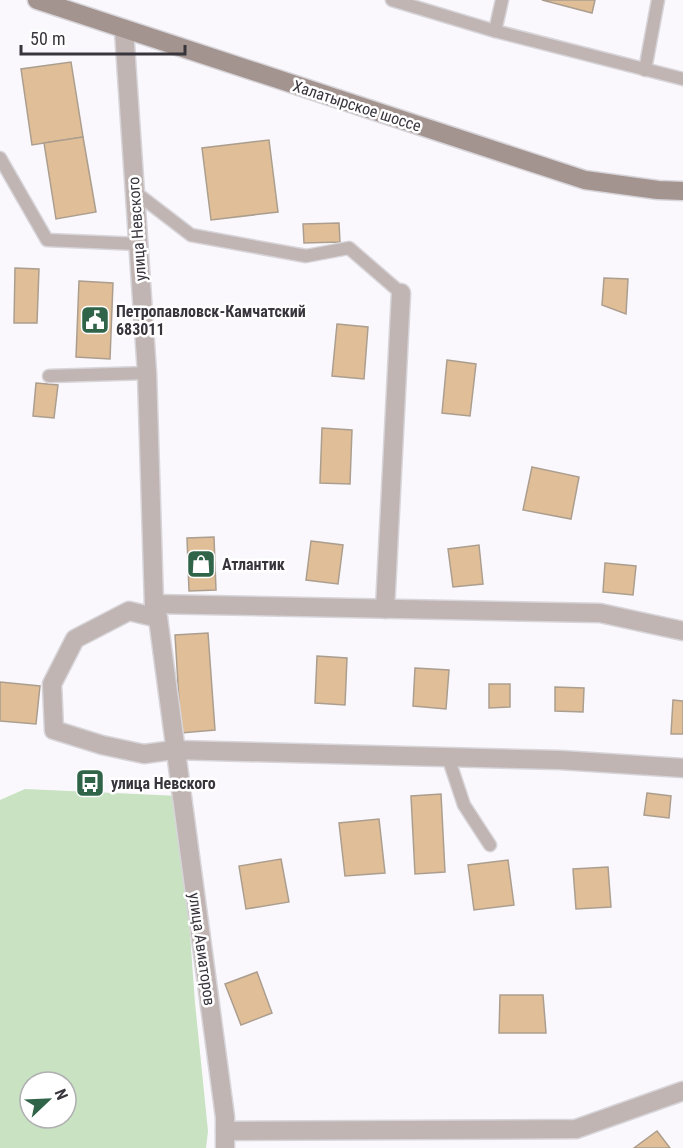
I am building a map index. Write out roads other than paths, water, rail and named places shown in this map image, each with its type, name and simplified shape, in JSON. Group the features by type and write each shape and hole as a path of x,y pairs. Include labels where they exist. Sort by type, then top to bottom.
{"street":[{"name":"Халатырское шоссе","path":"36,0 585,180 683,191"},
{"name":"улица Невского","path":"124,30 147,373 156,611 174,750"},
{"path":"385,609 401,293"},
{"path":"683,631 600,613 385,609 129,611 75,639 52,684 54,730 102,745 144,754 174,750 448,757 560,760 683,768"},
{"name":"улица Авиаторов","path":"174,750 225,1117 225,1139"},
{"path":"225,1139 576,1129 683,1091"}],"lane":[{"path":"392,0 495,31 683,79"},
{"path":"495,31 502,0"},
{"path":"645,70 658,0"},
{"path":"0,158 47,240 139,244"},
{"path":"135,192 191,235 306,256 349,248 401,293"},
{"path":"49,376 147,373"},
{"path":"448,757 464,805 490,845"}],"place":[{"name":"Петропавловск-Камчатский 683011","path":"95,320"},
{"name":"Атлантик","path":"201,564"},
{"name":"улица Невского","path":"90,783"}]}
